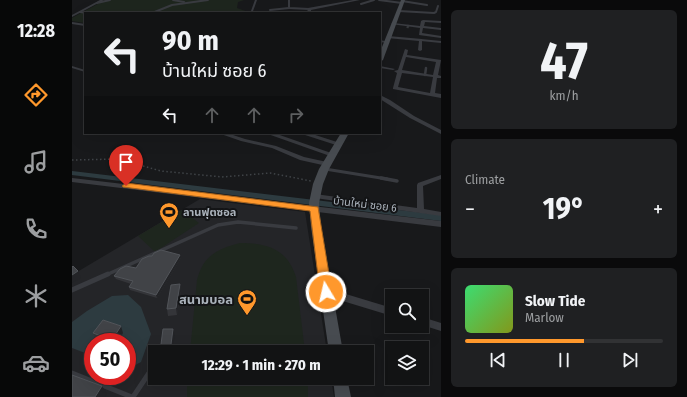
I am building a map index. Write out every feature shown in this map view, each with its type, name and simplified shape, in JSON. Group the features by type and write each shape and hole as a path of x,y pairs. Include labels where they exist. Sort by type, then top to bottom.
{"main road":[{"path":"382,48 402,1"},
{"path":"335,345 316,226 315,202 318,183 344,134"},
{"path":"341,385 343,397"}],"street":[{"path":"72,16 102,0"},
{"path":"92,1 102,0"},
{"path":"309,11 358,0"},
{"path":"441,22 423,21 421,28 422,35 441,37"},
{"path":"72,23 84,25"},
{"path":"393,24 441,29"},
{"path":"381,40 387,37 421,40 420,50"},
{"path":"432,95 438,77 440,60 405,53 398,70 395,86 396,88 432,95 441,96"},
{"path":"72,66 84,71"},
{"path":"381,68 438,77"},
{"path":"381,98 441,132"},
{"path":"224,134 274,147 302,159 326,166"},
{"path":"271,134 332,155"},
{"path":"421,212 420,185 441,177"},
{"name":"บ้านใหม่ ซอย 6","path":"72,180 315,202 441,224"},
{"path":"315,202 441,214"},
{"path":"326,292 385,310"},
{"path":"429,323 441,327"}],"lane":[{"path":"97,3 110,0"},
{"path":"173,0 184,2"},
{"path":"153,12 184,2 208,0"},
{"path":"252,11 256,0"},
{"path":"289,0 289,8"},
{"path":"361,4 374,0"},
{"path":"379,0 402,1 427,5"},
{"path":"383,4 386,1"},
{"path":"398,11 434,13 436,12 438,6"},
{"path":"270,10 289,8 309,11"},
{"path":"80,12 84,12"},
{"path":"421,40 441,42"},
{"path":"425,75 426,68"},
{"path":"307,134 338,144"},
{"path":"326,166 397,181"},
{"path":"72,290 218,225 238,222 296,228"},
{"path":"72,373 132,397 148,374"}],"path":[{"path":"72,160 118,159 161,171 211,177 262,172 318,183"}],"shaded area":[{"path":"105,0 244,0 238,2 237,8 248,12 84,12 84,23 72,21 72,18"},
{"path":"200,199 305,212 326,345 148,345 148,385 332,385 334,397 72,397 72,275"},
{"name":"ลานฟุตซอล","path":"182,210 199,223 155,252 138,236"},
{"name":"สนามบอล","path":"240,243 259,244 268,246 282,254 287,260 296,277 304,345 191,345 197,280 207,259 224,248"},
{"path":"128,295 141,307 151,334 141,362 136,364 136,333 84,333 84,353 72,348 72,322 112,296"},
{"path":"187,385 308,385 308,397 187,397"}],"building":[{"path":"161,250 180,255 156,295 129,287 133,281 114,276 120,269 126,266 136,268 142,259 152,256 154,253"},
{"path":"73,266 78,271 72,275 72,267"},
{"path":"180,284 176,308 167,309 171,285"},
{"path":"103,320 121,326 116,333 93,333"},
{"path":"163,329 173,329 171,345 161,345"},
{"path":"72,375 84,379 84,385 102,386 95,397 72,397"}],"waterway":[{"path":"72,173 441,218"}],"place":[{"name":"ลานฟุตซอล","path":"169,229"},
{"name":"สนามบอล","path":"247,316"}],"route":[{"path":"126,186 314,209 326,292"}]}
